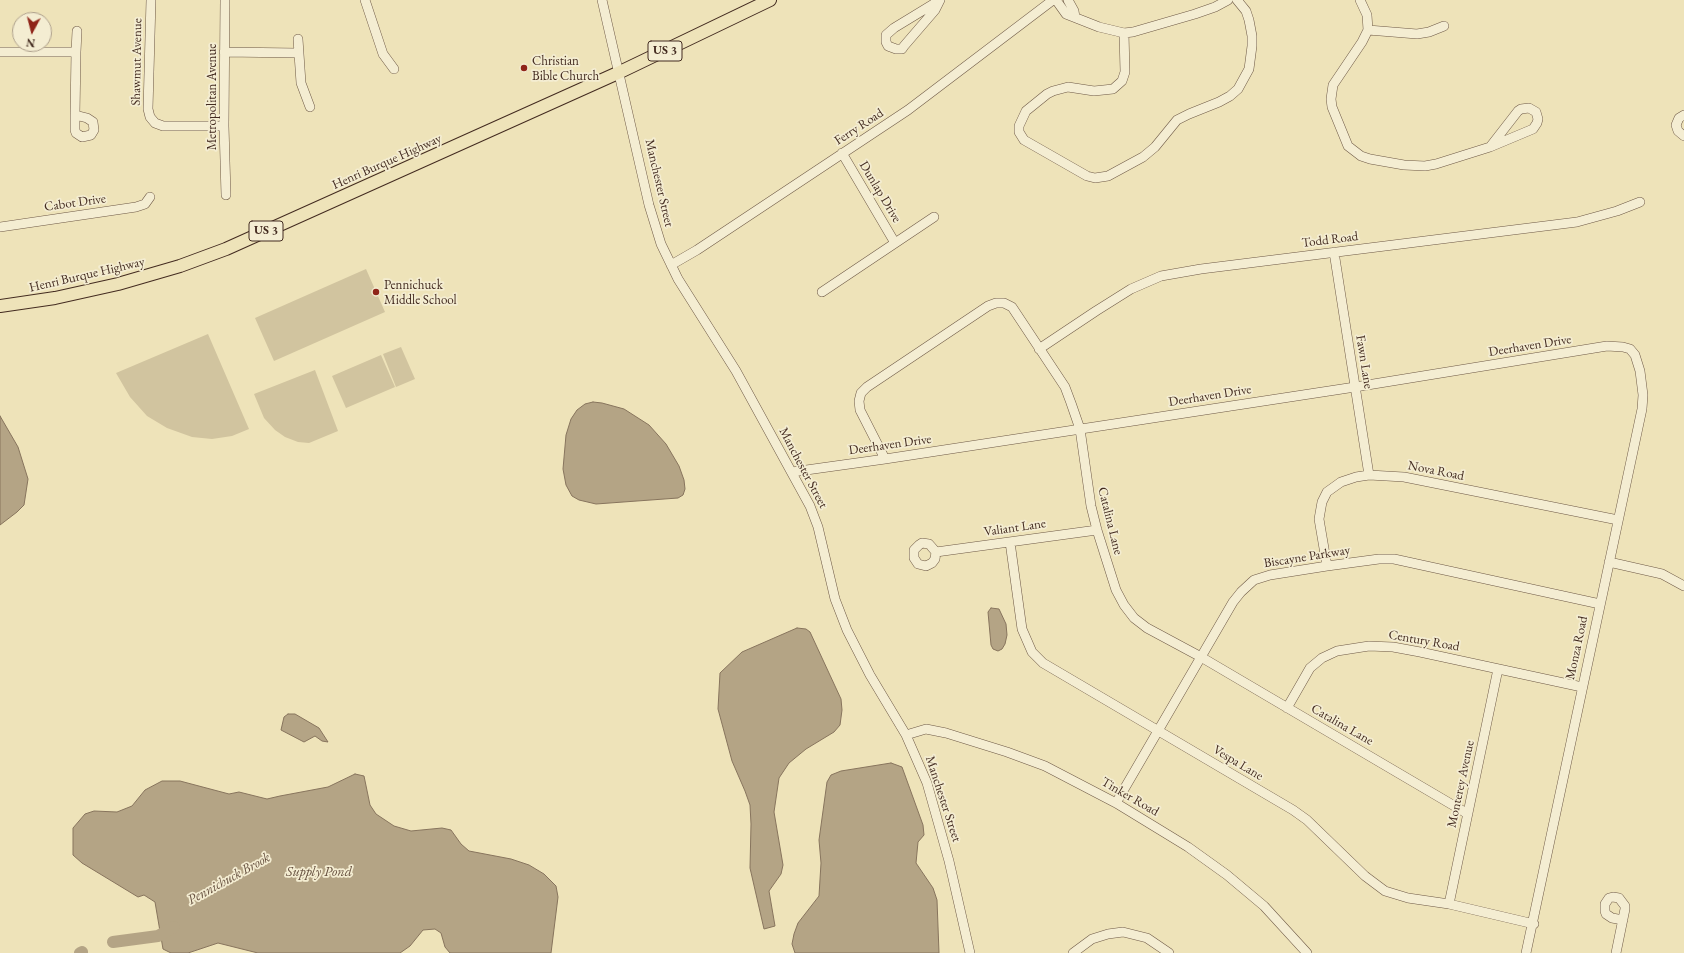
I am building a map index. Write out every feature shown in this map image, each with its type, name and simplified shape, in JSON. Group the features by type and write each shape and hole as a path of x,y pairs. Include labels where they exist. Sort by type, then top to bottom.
{"main road":[{"name":"Henri Burque Highway","path":"0,306 55,298 111,286 180,266 226,249 620,72 770,0"}],"street":[{"name":"Shawmut Avenue","path":"150,0 148,109 150,117 155,123 162,126 224,126"},
{"name":"Metropolitan Avenue","path":"225,0 224,126 226,195"},
{"path":"365,0 383,54 394,69"},
{"name":"Manchester Street","path":"602,0 620,72 649,205 661,244 671,266 727,355 806,496 814,516 833,590 847,630 867,670 906,735 927,783 970,953"},
{"path":"940,0 935,10 902,49 896,49 888,46 886,42 886,35 894,28 940,0"},
{"path":"1054,0 1066,14 1099,27 1124,33 1133,32 1195,14 1215,7 1228,0"},
{"name":"Ferry Road","path":"671,266 908,110 1054,0"},
{"path":"1068,0 1074,11 1075,17"},
{"path":"1124,33 1125,72 1122,81 1113,88 1094,91 1068,88 1053,90 1026,111 1019,126 1019,132 1024,140 1087,176 1095,178 1108,176 1143,157 1155,147 1177,120 1219,102 1230,96 1238,89 1249,69 1252,41 1246,11 1238,0"},
{"path":"1352,0 1362,14 1368,30"},
{"path":"1360,0 1367,15 1368,30 1362,42 1333,85 1331,99 1332,107 1348,146 1353,151 1370,159 1390,163 1425,166 1490,147 1533,129 1538,123 1536,112 1529,108 1518,111 1490,147"},
{"path":"1368,30 1417,34 1429,32 1444,26"},
{"path":"75,115 76,30"},
{"path":"298,39 300,83 310,107"},
{"path":"0,52 76,52"},
{"path":"224,52 298,53"},
{"path":"1684,116 1679,118 1676,125 1678,131 1684,136"},
{"name":"Dunlap Drive","path":"842,153 895,243"},
{"name":"Cabot Drive","path":"0,227 136,207 145,204 150,197"},
{"name":"Todd Road","path":"1040,349 1125,293 1145,282 1161,276 1201,269 1578,222 1617,212 1640,202"},
{"name":"Dunlap Drive","path":"822,292 934,217"},
{"name":"Fawn Lane","path":"1334,252 1369,475"},
{"name":"Catalina Lane","path":"885,459 860,410 859,401 861,393 867,387 980,310 996,303 1004,303 1012,307 1065,387 1080,429 1091,506 1097,530 1116,590 1124,605 1134,618 1147,628 1201,657 1468,814"},
{"name":"Deerhaven Drive","path":"792,472 1355,387 1607,346 1630,349"},
{"name":"Monza Road","path":"1526,953 1534,924 1582,687 1642,409 1643,395 1640,371 1635,355 1630,349"},
{"name":"Nova Road","path":"1327,566 1319,519 1322,502 1328,492 1341,482 1356,477 1369,475 1404,477 1618,520"},
{"name":"Valiant Lane","path":"936,552 1097,530"},
{"name":"Vespa Lane","path":"1010,542 1022,629 1032,652 1050,668 1294,810 1307,820 1365,876 1385,891 1408,898 1449,904 1534,924"},
{"name":"Biscayne Parkway","path":"1116,803 1233,602 1254,580 1270,575 1327,566 1379,559 1394,559 1600,604"},
{"path":"1609,562 1662,574 1684,586"},
{"name":"Century Road","path":"1287,708 1310,668 1322,658 1337,651 1368,646 1426,653 1582,687"},
{"name":"Monterey Avenue","path":"1449,904 1498,669"},
{"name":"Tinker Road","path":"906,735 926,729 946,733 1007,752 1045,766 1116,803 1188,847 1227,875 1264,906 1307,953"},
{"path":"1616,953 1623,920"},
{"path":"1073,953 1092,939 1108,934 1123,932 1147,938 1169,953"}],"shaded area":[{"path":"366,269 385,312 274,361 255,318"},
{"path":"208,334 249,429 232,436 212,439 192,437 167,428 147,416 130,397 116,373"},
{"path":"401,347 415,379 396,387 383,354"},
{"path":"381,355 395,387 346,408 332,376"},
{"path":"315,370 338,431 309,443 298,442 285,437 275,430 264,418 254,394"}],"water":[{"path":"593,402 624,409 649,425 666,444 679,466 684,480 685,489 683,495 678,498 596,504 579,500 572,496 566,485 563,469 566,435 571,419 577,410 585,404"},
{"path":"0,416 18,447 28,479 24,505 0,525"},
{"path":"991,608 999,609 1006,624 1007,635 1005,644 1002,649 998,651 993,649 991,645 988,612"},
{"path":"797,628 806,629 810,632 841,699 842,710 840,725 834,732 806,749 789,763 779,778 774,812 783,865 781,874 769,891 775,926 764,929 750,868 750,805 732,761 718,709 720,673 742,652"},
{"path":"288,714 295,714 319,728 328,742 322,741 315,736 304,742 281,730 284,717"},
{"path":"891,763 902,767 923,825 924,835 918,842 916,863 933,888 937,900 939,953 795,953 792,944 798,923 819,896 821,863 819,840 827,782 831,775 841,771"},
{"name":"Supply Pond","path":"355,774 364,776 370,805 376,814 394,826 411,831 442,828 451,830 461,844 469,851 511,859 529,865 544,874 556,886 558,897 551,953 450,953 445,947 441,933 435,929 423,930 410,946 400,953 258,953 218,943 188,953 171,953 163,949 155,902 144,895 138,897 82,863 73,855 73,828 85,814 94,811 117,812 132,806 145,790 162,781 180,781 229,794 239,792 267,799 328,787"}],"waterway":[{"name":"Pennichuck Brook","path":"113,942 158,936 174,927"}],"place":[{"name":"Christian Bible Church","path":"524,68"},
{"name":"Pennichuck Middle School","path":"376,292"}]}
